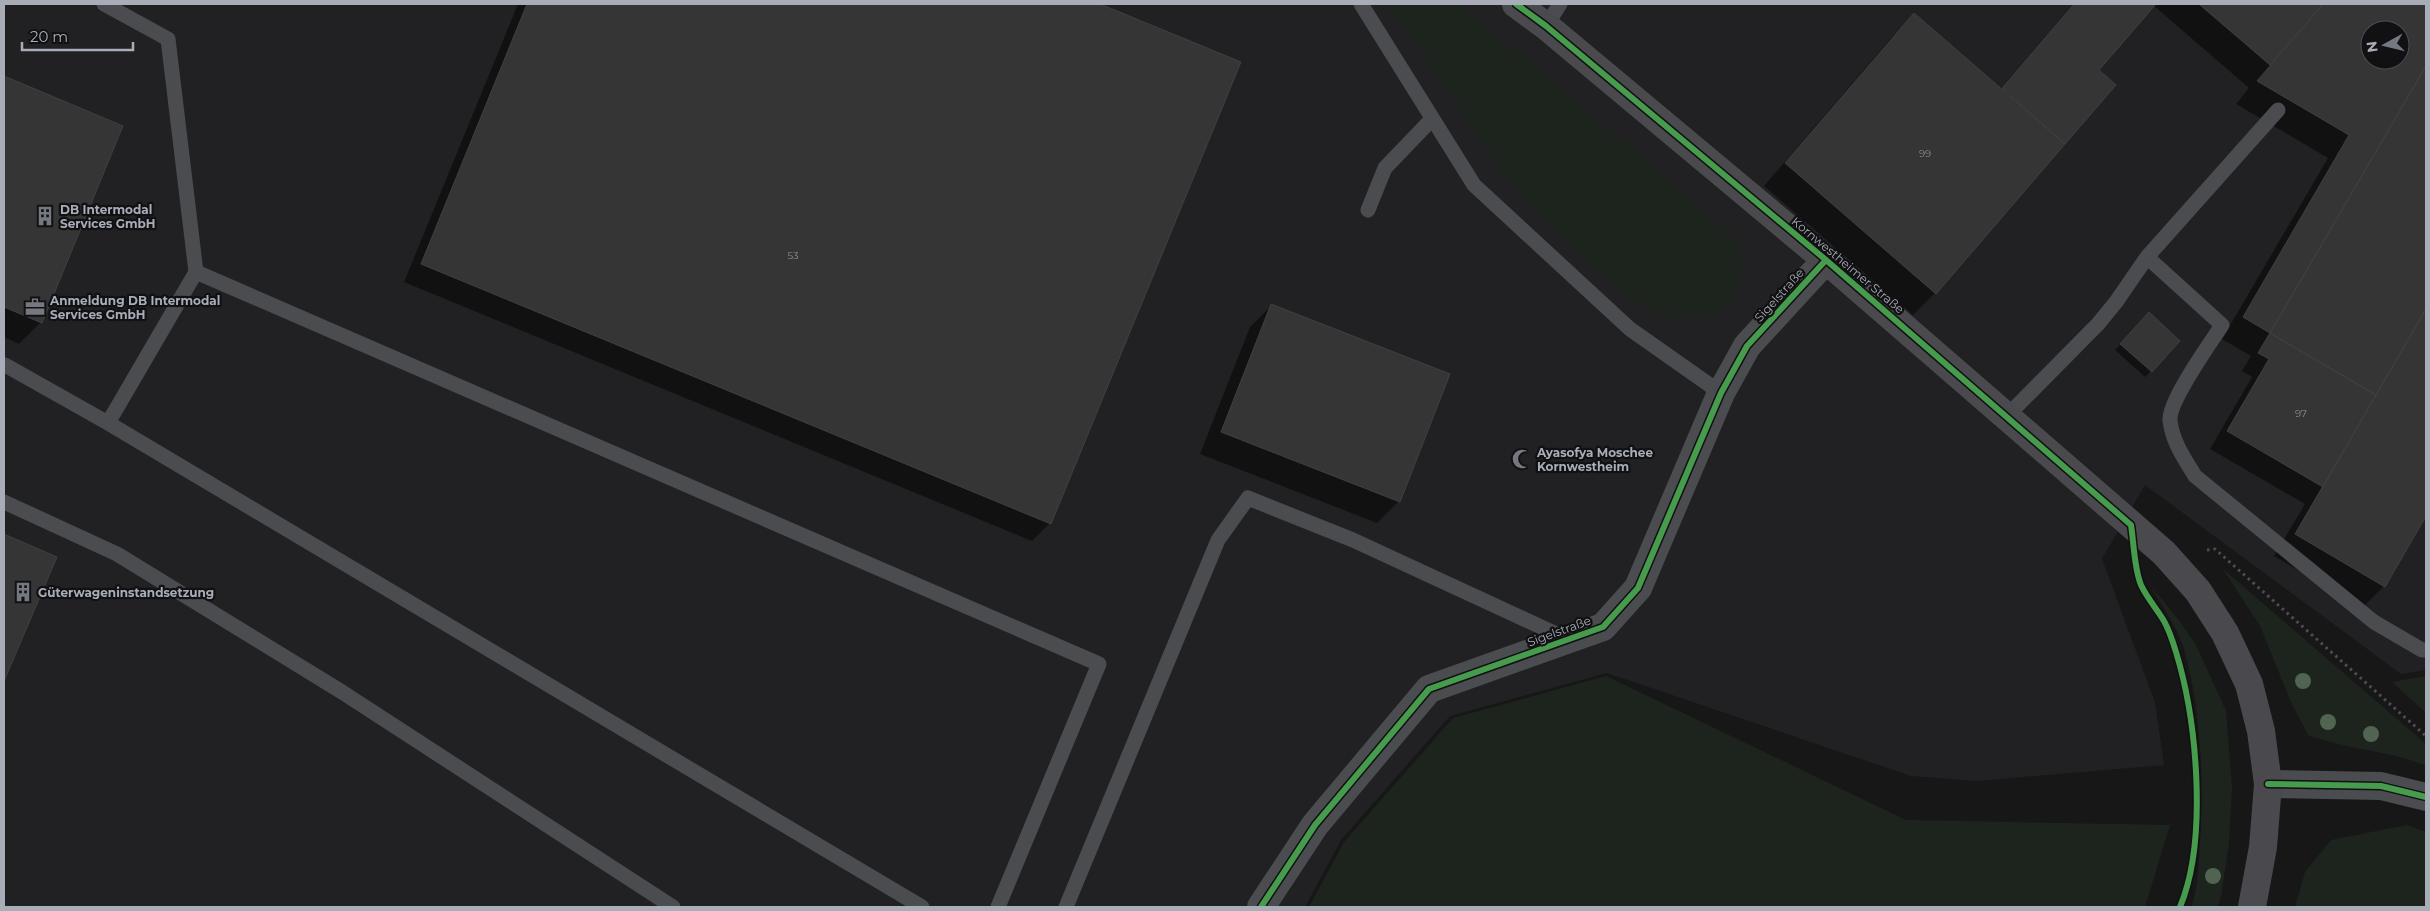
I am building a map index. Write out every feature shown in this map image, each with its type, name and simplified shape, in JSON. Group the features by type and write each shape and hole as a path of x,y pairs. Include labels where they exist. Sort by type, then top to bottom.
{"main road":[{"name":"Kornwestheimer Straße","path":"1516,4 1553,15 1826,260 2164,553 2198,591 2220,624 2249,684 2261,731 2268,784 2263,847 2252,907"}],"street":[{"name":"Sigelstraße","path":"1261,907 1315,825 1429,689 1602,627 1638,588 1722,393 1747,346 1826,260"},
{"path":"2268,784 2381,786 2426,796"}],"lane":[{"path":"104,4 168,39 196,272 108,423"},
{"path":"1361,4 1474,185 1630,330 1722,393"},
{"path":"2006,416 2098,324 2116,302 2147,257 2278,110"},
{"path":"1368,210 1385,168 1432,119"},
{"path":"2147,257 2222,325 2178,395 2170,418 2176,445 2195,476 2374,622 2426,650"},
{"path":"196,272 1099,664 998,907"},
{"path":"5,365 108,423 922,907"},
{"path":"1066,907 1218,540 1248,498 1353,540 1569,640"},
{"path":"4,502 117,554 342,692 673,907"}],"path":[{"path":"2164,553 2215,549 2426,736"}],"shaded area":[{"path":"4,4 2426,4 2426,670 2401,674 2145,485 2102,559 2155,702 2164,765 1977,781 1911,776 1607,673 1450,716 1341,840 1305,907 4,907"},
{"path":"1385,4 1459,4 1587,110 1740,242 1742,254 1741,275 1734,292 1720,308 1710,315 1679,315 1674,321 1640,305 1609,280 1564,240 1526,199 1490,153 1419,47"},
{"path":"2223,569 2426,744 2426,766 2308,735 2291,702 2260,626"},
{"path":"2150,585 2195,643 2226,711 2232,787 2229,843 2221,897 2217,907 2191,907 2196,891 2198,874 2202,793 2195,698 2182,643"},
{"path":"1606,676 1906,820 2170,825 2145,907 1309,907 1344,842 1453,718"},
{"path":"2426,676 2426,713 2392,682"},
{"path":"2407,825 2426,832 2426,907 2295,907 2305,872 2331,840"}],"building":[{"path":"527,4 1100,4 1241,62 1051,524 421,264"},
{"path":"2074,4 2156,4 2099,70 2116,85 2065,144 2002,88"},
{"path":"2199,4 2323,4 2270,65"},
{"path":"2323,4 2426,4 2426,66 2270,333 2243,317 2349,135 2257,81"},
{"path":"1914,13 2065,144 1936,294 1785,163"},
{"path":"2426,66 2426,309 2376,395 2270,333"},
{"name":"DB Intermodal Services GmbH","path":"4,76 123,126 42,323 4,307"},
{"path":"1271,304 1450,374 1400,502 1221,432"},
{"path":"2426,309 2426,516 2385,587 2295,534"},
{"path":"2149,312 2180,341 2152,372 2120,344"},
{"path":"2270,333 2376,395 2323,487 2227,431 2269,359 2258,353"},
{"name":"Güterwageninstandsetzung","path":"4,534 57,557 4,681"}],"cycle path":[{"path":"1516,4 1546,26 1826,260 2131,525 2141,585 2164,621 2176,652 2183,680 2194,745 2197,815 2189,880 2180,907"},
{"path":"1261,907 1315,825 1429,689 1603,627 1638,588 1721,393 1747,346 1826,260"},
{"path":"2268,784 2381,786 2426,797"}],"place":[{"name":"DB Intermodal Services GmbH","path":"45,216"},
{"name":"Anmeldung DB Intermodal Services GmbH","path":"35,307"},
{"name":"Ayasofya Moschee Kornwestheim","path":"1522,459"},
{"name":"Güterwageninstandsetzung","path":"23,592"}]}
